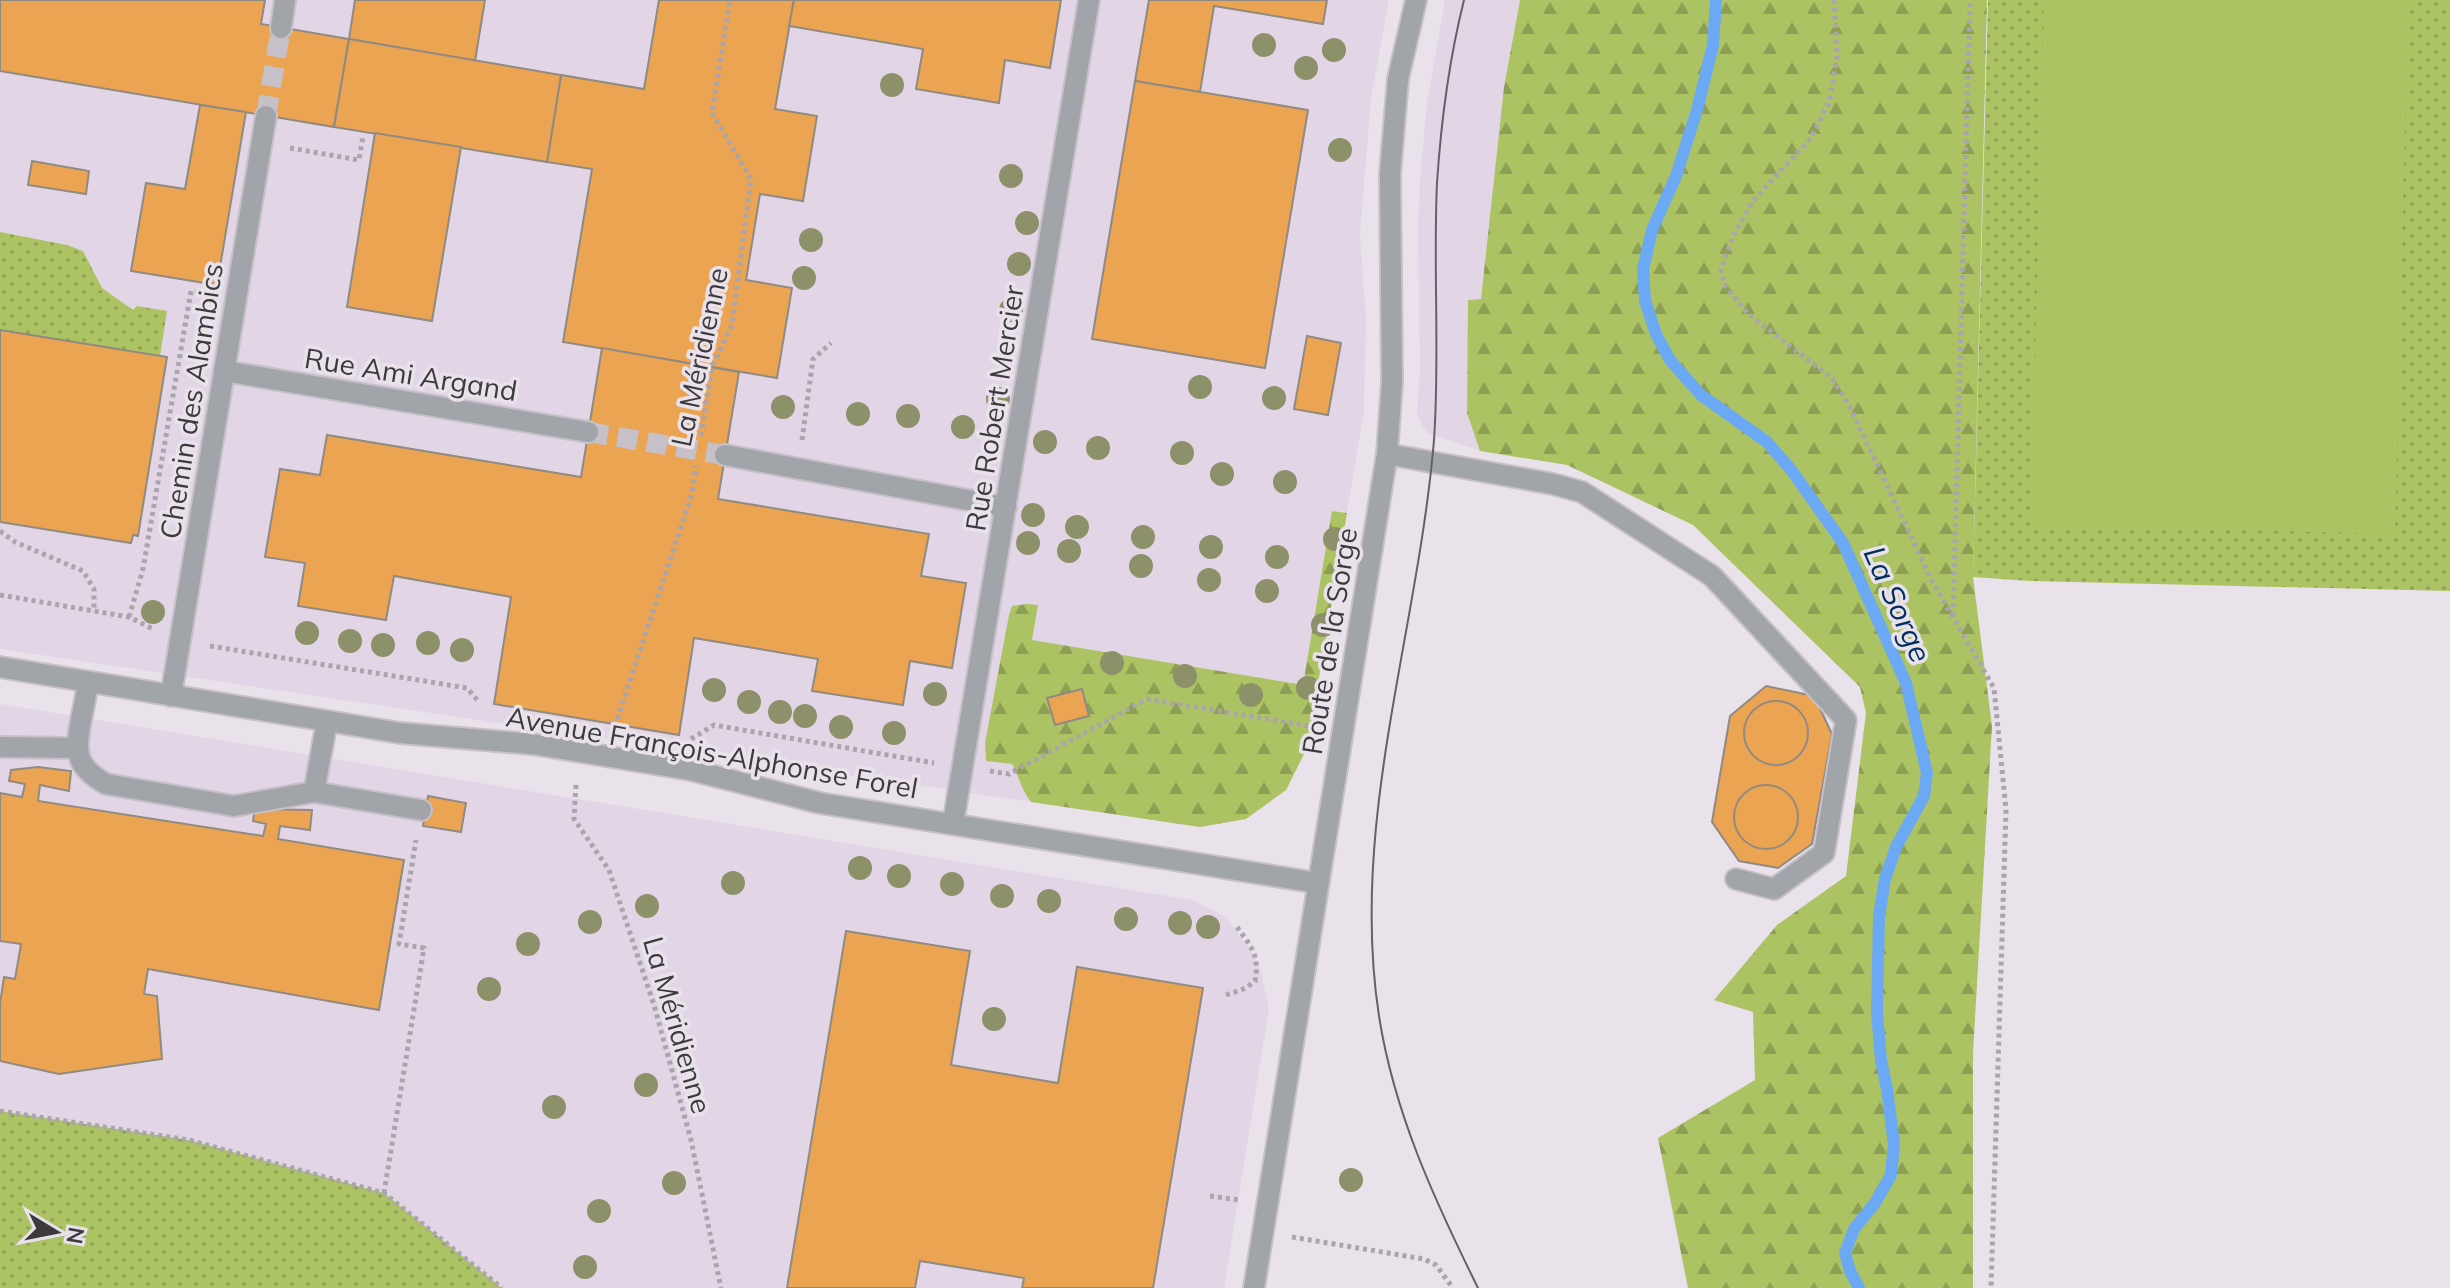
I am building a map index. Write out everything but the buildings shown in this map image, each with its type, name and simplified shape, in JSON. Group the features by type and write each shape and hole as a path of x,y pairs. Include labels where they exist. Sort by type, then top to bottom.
{"street":[{"path":"281,28 285,0"},
{"name":"Rue Robert Mercier","path":"953,824 1089,0"},
{"name":"Route de la Sorge","path":"1254,1288 1387,454 1392,382 1390,174 1398,79 1416,0"},
{"name":"Chemin des Alambics","path":"171,696 266,116"},
{"name":"Rue Ami Argand","path":"224,371 588,432"},
{"path":"1387,454 1582,492 1712,576 1846,720 1824,853 1774,889 1736,879"},
{"path":"725,455 1006,507"},
{"name":"Avenue François-Alphonse Forel","path":"0,667 400,733 532,744 691,770 820,803 1318,883"},
{"path":"88,682 76,748 81,764 106,784 234,806 314,792 421,810"},
{"path":"314,792 327,721"},
{"path":"0,747 76,748"}],"path":[{"name":"La Méridienne","path":"701,437 712,367 732,325 751,179 712,113 730,0"},
{"path":"1834,0 1837,56 1830,100 1811,138 1753,201 1733,236 1721,269 1724,284 1748,314 1832,378 1849,405 1931,579 1994,688 2006,810 1991,1288"},
{"path":"1953,616 1970,0"},
{"path":"261,143 359,160 363,136"},
{"path":"129,617 143,569 191,291 236,298"},
{"path":"798,468 813,359 831,343"},
{"name":"La Méridienne","path":"601,724 616,725 692,494 696,465"},
{"path":"0,531 15,542 83,571 94,589 94,609"},
{"path":"0,595 129,617 157,631"},
{"path":"201,644 467,688 479,702"},
{"path":"989,771 1009,774 1147,699 1343,731"},
{"path":"689,740 714,725 936,763"},
{"name":"La Méridienne","path":"576,785 574,819 609,870 654,1005 691,1140 721,1288"},
{"path":"384,1193 424,948 399,944 412,867"},
{"path":"1226,995 1255,981 1257,970 1256,953 1235,924"},
{"path":"0,1111 189,1140 384,1193 502,1288"},
{"path":"1263,1232 1424,1259 1436,1265 1453,1288"}],"shaded area":[{"path":"0,0 1389,0 1371,98 1360,234 1366,320 1364,411 1307,748 1286,790 1246,819 1200,827 0,649"},
{"path":"1445,0 1520,0 1504,87 1481,299 1469,300 1467,413 1480,451 1427,433 1417,416 1420,370 1420,179 1427,103"},
{"path":"0,704 1192,900 1226,917 1259,963 1269,1009 1224,1288 0,1288"}],"green space":[{"path":"1520,0 1987,0 1973,577 1992,726 1973,1053 1973,1288 1688,1288 1658,1138 1755,1080 1753,1012 1714,1000 1777,925 1846,876 1866,713 1860,687 1693,525 1567,465 1480,451 1467,413 1468,300 1481,299 1504,87"},
{"path":"1988,0 2450,0 2450,591 1973,577"},
{"path":"2044,0 2408,0 2395,534 2031,525"},
{"path":"0,232 83,251 102,288 133,310 137,306 167,311 160,356 0,330"},
{"path":"1332,511 1347,513 1307,748 1286,790 1246,819 1200,827 1031,802 1012,764 986,761 985,743 1012,606 1038,605 1032,640 1303,685"},
{"path":"0,1111 189,1140 384,1193 502,1288 0,1288"}],"waterway":[{"name":"La Sorge","path":"1716,0 1713,45 1697,110 1676,176 1652,230 1643,269 1645,301 1656,334 1670,360 1701,395 1767,442 1792,471 1843,543 1906,683 1927,773 1924,796 1896,847 1885,879 1879,916 1877,1013 1894,1144 1891,1175 1875,1203 1854,1229 1845,1253 1859,1288"}],"tunnel":[{"path":"266,116 281,28"},
{"path":"588,432 725,455"}],"tram line":[{"path":"1464,0 1446,91 1437,183 1434,440 1426,512 1379,800 1373,872 1372,944 1379,1016 1395,1087 1418,1156 1478,1288"}]}
